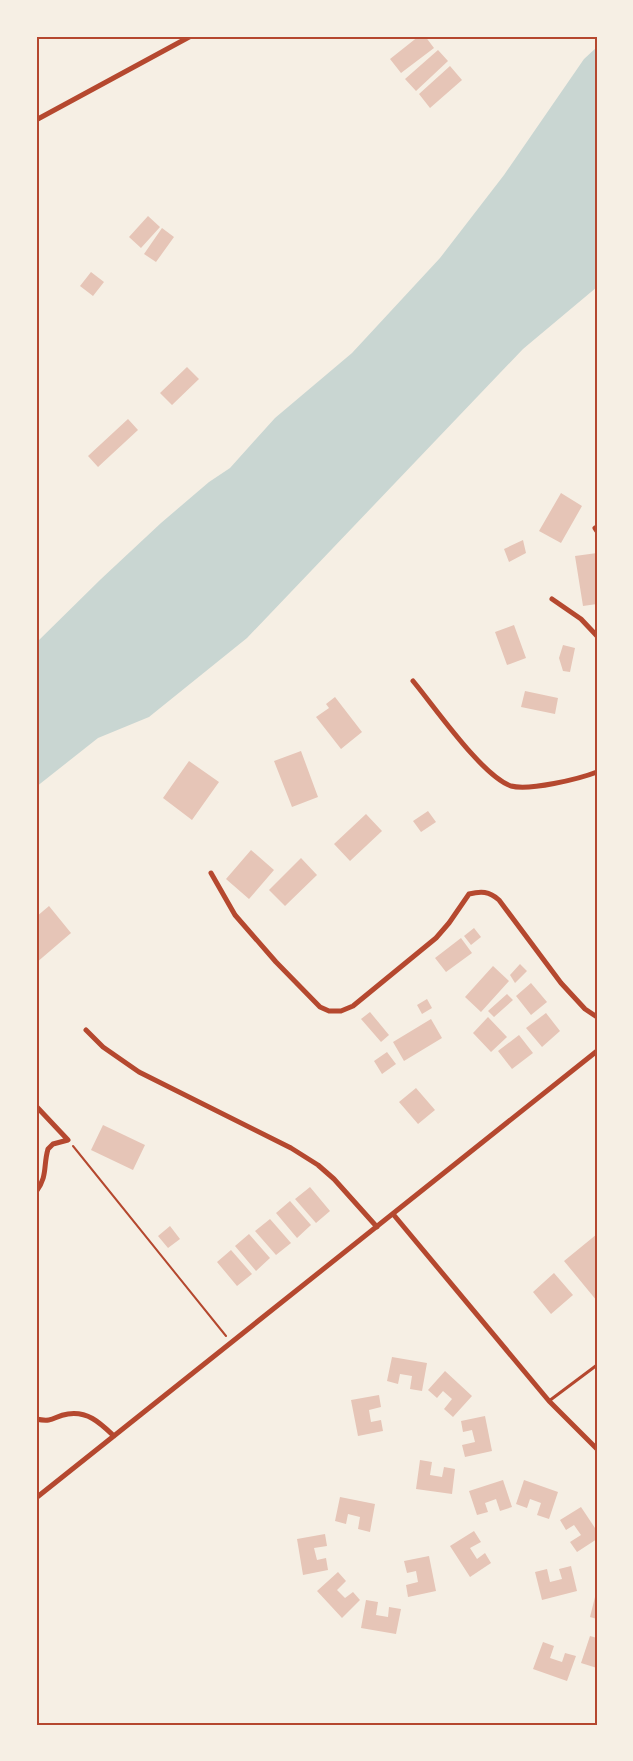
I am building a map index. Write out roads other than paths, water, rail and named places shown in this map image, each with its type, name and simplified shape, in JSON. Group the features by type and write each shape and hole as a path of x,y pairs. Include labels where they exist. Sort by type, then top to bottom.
{"street":[{"path":"36,120 190,36"},
{"path":"552,599 581,620 597,636"},
{"path":"413,681 477,759 503,782 519,787 532,786 571,780 597,772"},
{"path":"212,873 236,915 269,954 320,1007 329,1011 341,1011 353,1006 436,938 449,924 468,894 481,891 491,893 499,900 561,983 585,1009 597,1017"},
{"path":"86,1030 119,1059 139,1072 291,1148 318,1165 334,1179 377,1227"},
{"path":"36,1498 597,1051"},
{"path":"36,1106 68,1140 53,1144 48,1149 46,1173 36,1192"},
{"path":"393,1214 549,1401 597,1449"},
{"path":"36,1419 47,1421 67,1414 88,1416 97,1420 114,1436"}],"lane":[{"path":"549,1401 597,1365"}]}
